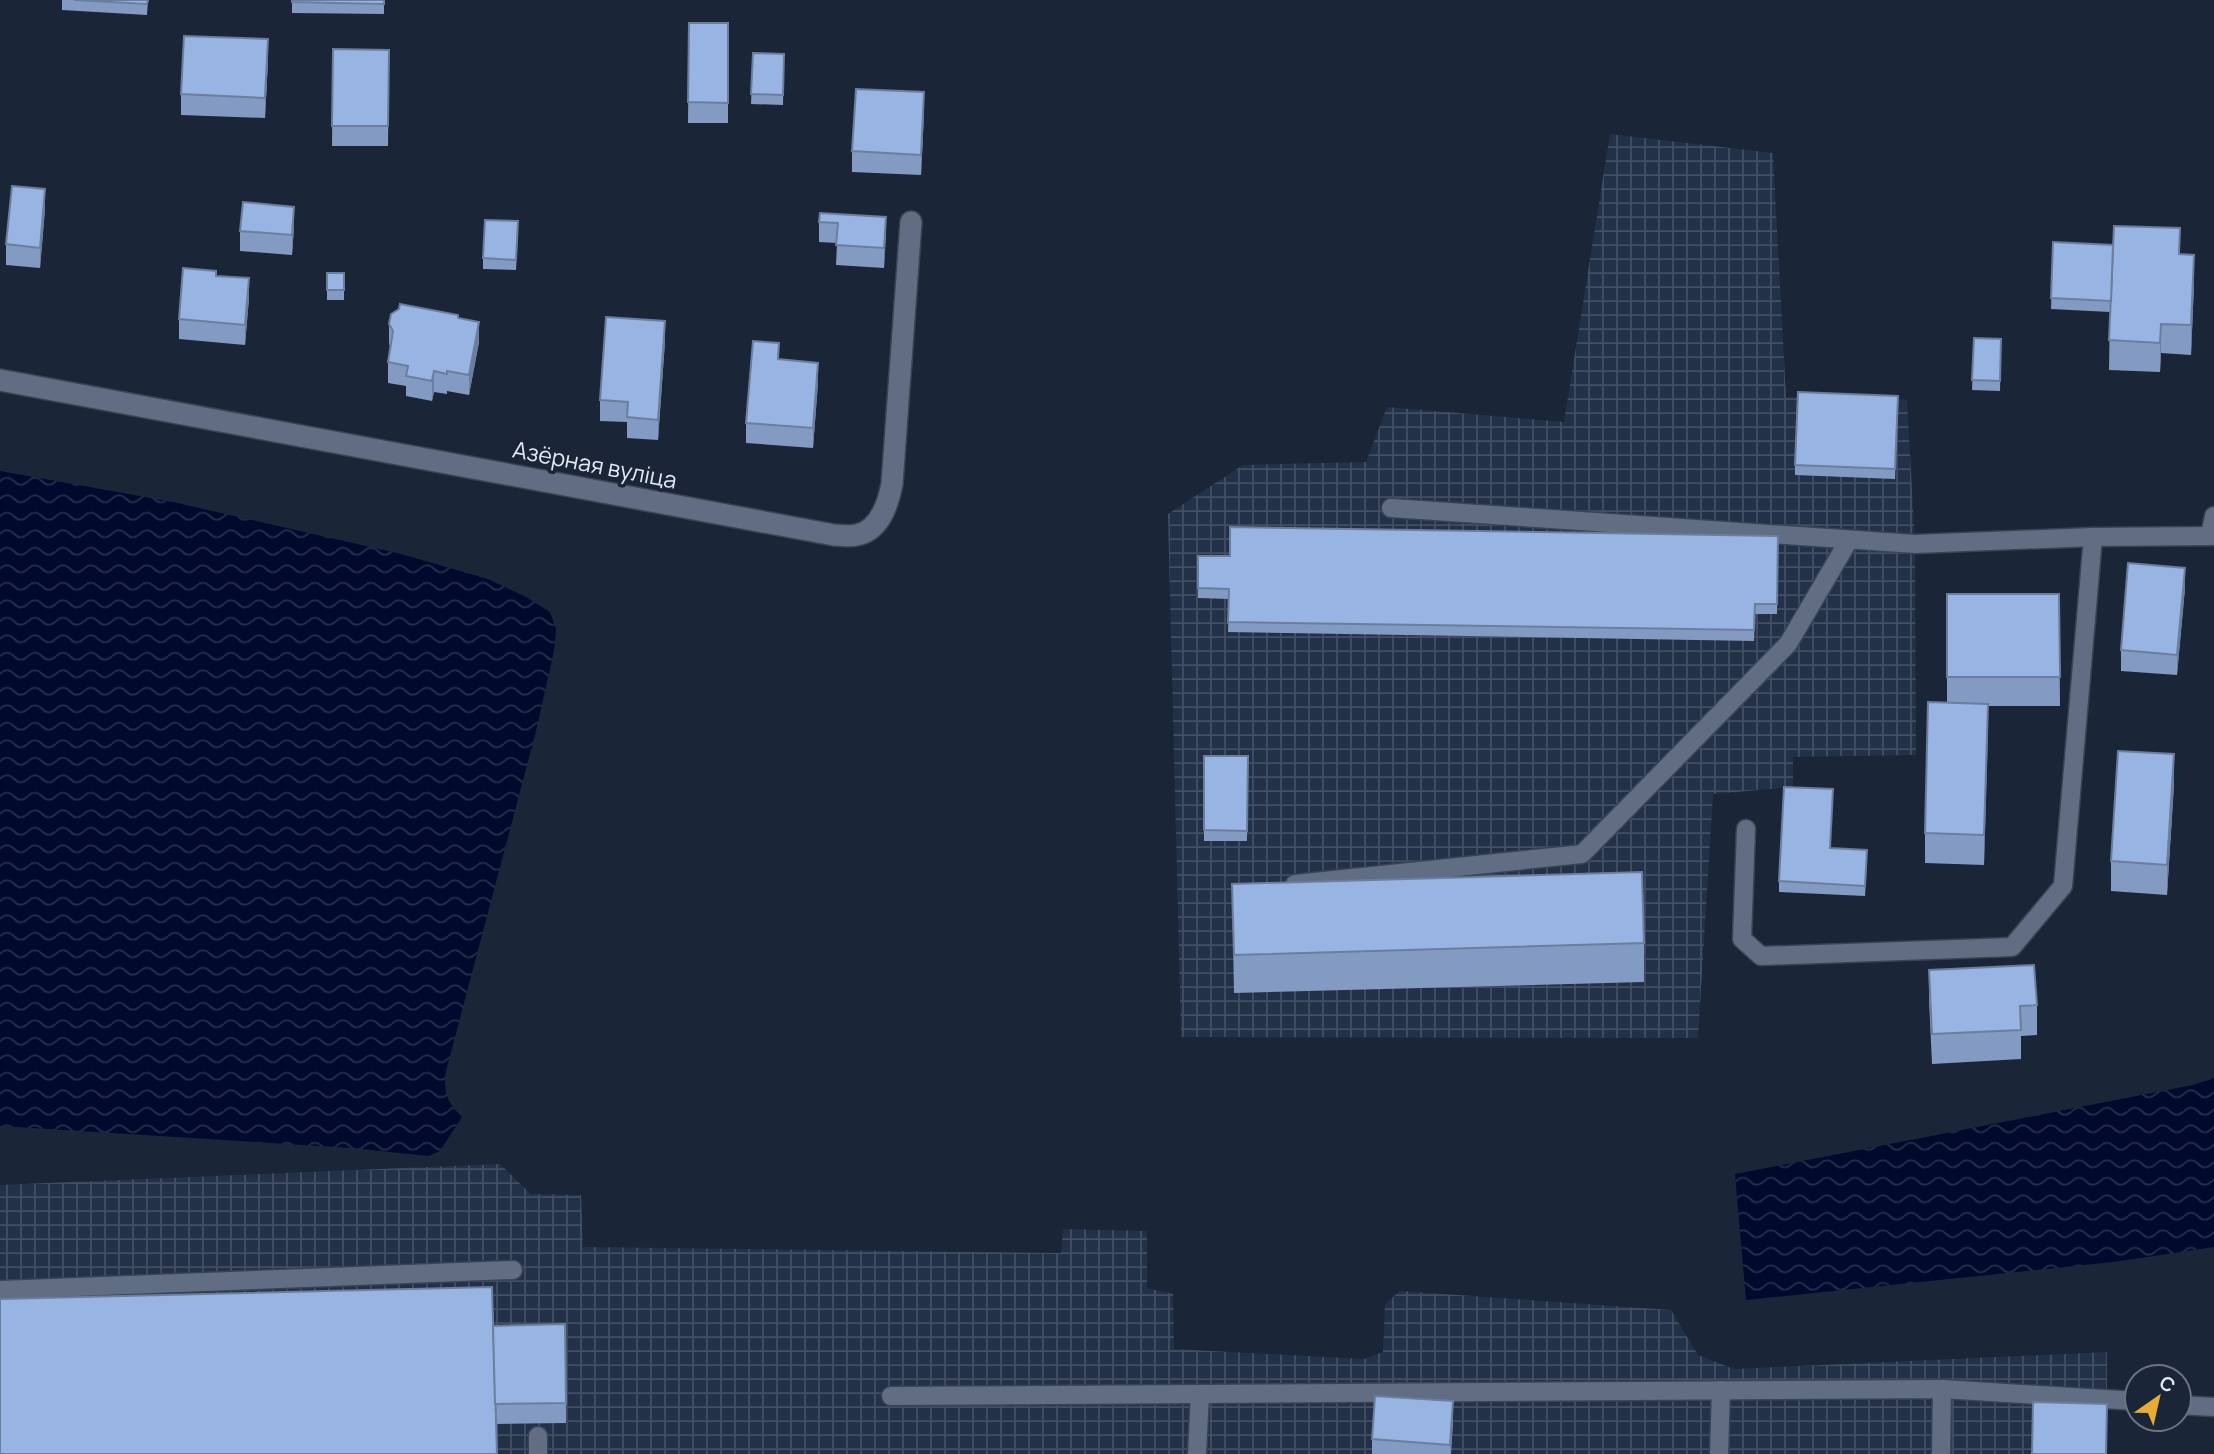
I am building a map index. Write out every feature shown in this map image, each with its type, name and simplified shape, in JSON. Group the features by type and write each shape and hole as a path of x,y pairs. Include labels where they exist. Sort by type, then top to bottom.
{"street":[{"name":"Азёрная вуліца","path":"0,380 820,533 858,536 876,524 887,507 892,484 911,222"}],"lane":[{"path":"1391,508 1915,544 2092,537 2212,536 2214,516"},
{"path":"1746,829 1742,939 1761,957 2012,947 2063,887 2092,537"},
{"path":"1277,886 1582,854 1788,644 1849,540"},
{"path":"0,1290 513,1269"},
{"path":"1941,1454 1942,1389"},
{"path":"891,1396 1942,1389 2123,1400"},
{"path":"1719,1454 1721,1390"},
{"path":"1198,1454 1200,1394"},
{"path":"2193,1406 2214,1408"}],"shaded area":[{"path":"1610,134 1773,153 1786,397 1907,400 1915,544 1916,755 1793,757 1793,787 1713,794 1698,1038 1181,1037 1168,514 1243,465 1366,462 1387,407 1564,422"},
{"path":"500,1164 531,1194 581,1195 583,1247 1061,1253 1063,1229 1147,1231 1147,1288 1173,1294 1174,1349 1364,1359 1383,1352 1385,1304 1400,1291 1671,1310 1698,1355 1734,1369 2107,1352 2107,1454 0,1454 0,1185"}],"water":[{"path":"0,471 173,502 401,554 488,579 550,612 556,629 554,651 535,735 446,1071 447,1096 462,1117 440,1151 429,1156 351,1148 0,1126"},
{"path":"2214,1078 2214,1247 2113,1262 1746,1300 1735,1174 2193,1085"}],"building":[{"path":"74,0 148,0 147,4"},
{"path":"384,0 384,4 292,2"},
{"path":"689,23 728,23 728,103 688,102"},
{"path":"184,36 268,39 265,98 181,94"},
{"path":"333,49 389,50 388,126 332,126"},
{"path":"753,53 784,54 783,95 751,94"},
{"path":"856,89 924,92 921,155 852,151"},
{"path":"12,186 45,189 40,248 6,244"},
{"path":"243,202 294,207 292,235 240,231"},
{"path":"820,213 886,217 884,248 836,245 838,223 819,222"},
{"path":"485,220 518,221 516,260 483,258"},
{"path":"2114,226 2180,228 2179,254 2194,255 2191,325 2161,324 2160,343 2109,340"},
{"path":"2053,242 2113,245 2111,301 2051,298"},
{"path":"183,268 216,271 216,276 249,278 245,325 179,319"},
{"path":"327,273 344,273 344,290 327,290"},
{"path":"400,304 458,315 458,318 479,322 469,375 434,371 432,381 406,376 408,366 388,362 393,331 389,324 391,314 399,309"},
{"path":"606,317 665,321 658,420 627,417 628,402 600,400"},
{"path":"1974,338 2001,339 2000,381 1972,380"},
{"path":"753,341 779,343 778,359 818,363 813,428 746,423"},
{"path":"1798,392 1898,396 1895,469 1795,465"},
{"path":"1230,527 1778,536 1777,604 1755,604 1754,630 1228,622 1229,589 1198,588 1198,556 1230,556"},
{"path":"2128,563 2185,568 2177,655 2121,650"},
{"path":"1947,594 2059,594 2060,677 1947,677"},
{"path":"1928,702 1988,704 1984,835 1925,833"},
{"path":"2118,751 2174,754 2167,865 2111,861"},
{"path":"1204,756 1248,756 1247,831 1204,830"},
{"path":"1784,787 1833,789 1830,848 1867,850 1865,886 1779,881"},
{"path":"1642,872 1644,943 1234,955 1232,884"},
{"path":"2034,965 2037,1005 2020,1006 2021,1030 1932,1034 1929,970"},
{"path":"492,1287 497,1454 0,1454 0,1299"},
{"path":"565,1324 566,1403 495,1404 493,1326"},
{"path":"1375,1396 1453,1401 1450,1445 1372,1439"},
{"path":"2033,1402 2107,1404 2106,1454 2032,1454"}]}
